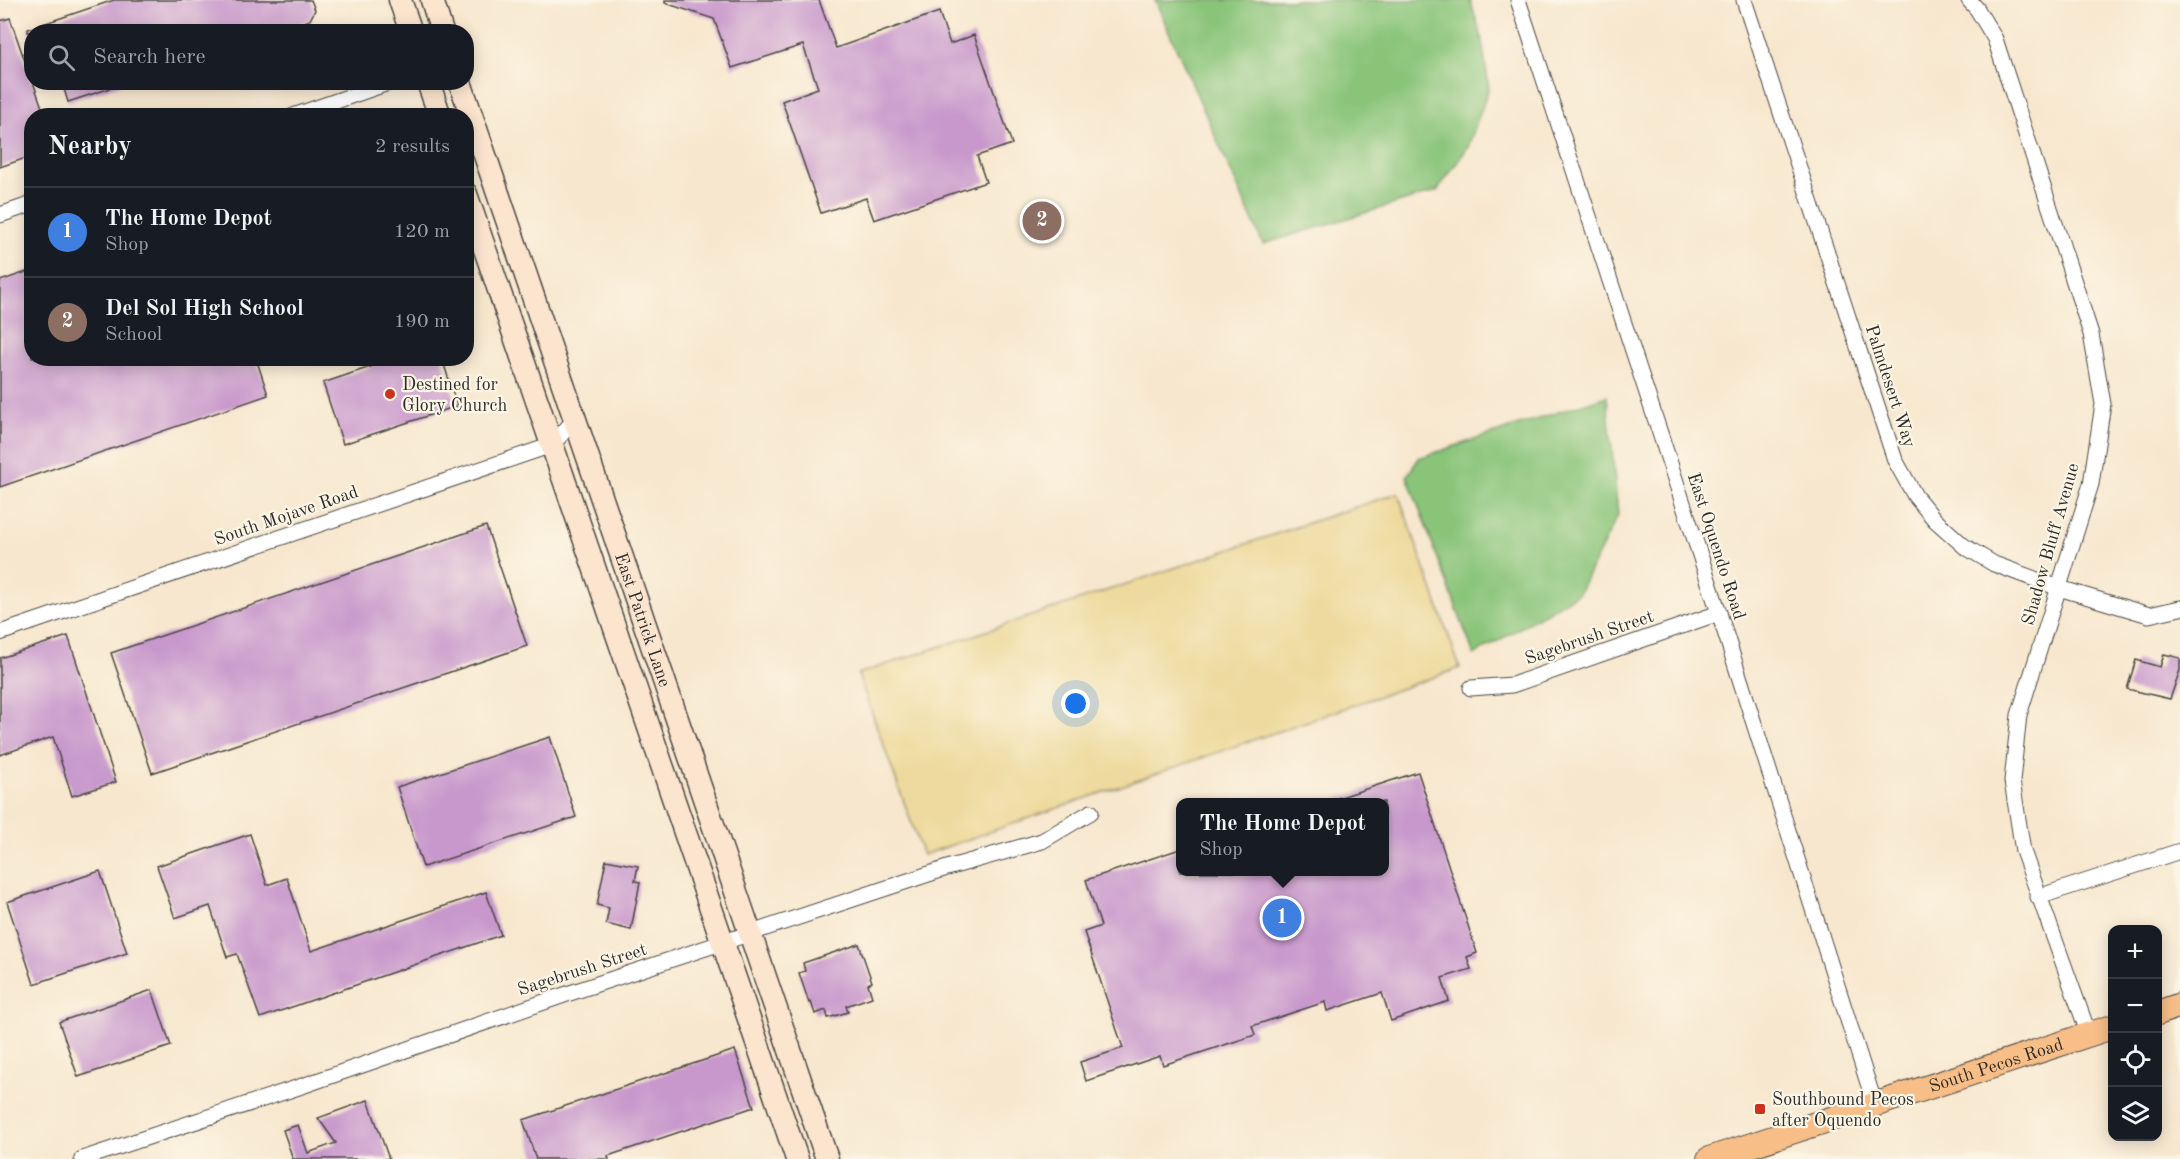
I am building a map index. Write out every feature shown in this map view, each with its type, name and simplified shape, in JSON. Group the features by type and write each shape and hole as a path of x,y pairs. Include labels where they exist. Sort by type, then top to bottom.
{"main road":[{"path":"400,0 408,24"},
{"path":"432,0 440,24"},
{"path":"431,90 437,108"},
{"name":"East Patrick Lane","path":"463,90 469,108"},
{"name":"East Patrick Lane","path":"474,123 827,1159"},
{"name":"East Patrick Lane","path":"474,217 797,1159"},
{"path":"2162,1011 2180,1005"},
{"name":"South Pecos Road","path":"1709,1159 2108,1028"}],"street":[{"name":"East Oquendo Road","path":"1518,0 1719,614 1875,1105"},
{"name":"Palmdesert Way","path":"1744,0 1895,460 1915,495 1935,520 1964,546 1994,564 2059,588 2149,615 2180,608"},
{"name":"Shadow Bluff Avenue","path":"1969,0 1995,39 2091,334 2103,404 2091,484 2019,715 2012,781 2023,851 2089,1035"},
{"path":"316,108 368,90"},
{"path":"0,215 24,207"},
{"path":"552,445 574,419"},
{"name":"South Mojave Road","path":"0,633 552,445"},
{"name":"Sagebrush Street","path":"1471,688 1512,685 1719,614"},
{"name":"Sagebrush Street","path":"82,1159 302,1086 549,1000 947,868 1042,840 1091,812"},
{"path":"2038,897 2180,851"}],"green space":[{"path":"1155,0 1470,0 1481,35 1489,88 1468,147 1437,191 1263,244"},
{"path":"1607,396 1618,515 1579,593 1474,655 1407,476 1419,458"}],"sand":[{"path":"1398,493 1460,668 923,855 858,674"}],"building":[{"path":"114,0 311,0 315,10 310,20 299,24 43,24"},
{"path":"665,0 819,0 836,48 939,12 950,44 974,35 1012,144 977,156 986,182 874,220 866,198 821,213 782,101 818,88 803,45 732,68 714,19 665,3"},
{"path":"10,18 24,59 24,90 36,90 42,108 24,108 24,159 0,167 0,21"},
{"path":"64,90 105,90 68,102"},
{"path":"24,273 24,366 259,366 268,395 0,487 0,281"},
{"name":"Destined for Glory Church","path":"373,366 444,366 457,406 343,444 323,383"},
{"path":"486,526 527,646 152,773 111,653"},
{"path":"68,636 116,782 72,796 53,737 0,755 0,658"},
{"path":"2164,654 2180,658 2180,670 2170,699 2127,689 2136,660 2160,667"},
{"path":"550,737 576,817 423,867 397,787"},
{"path":"1418,772 1477,953 1467,957 1471,969 1442,978 1449,1001 1391,1021 1382,993 1327,1011 1325,1002 1252,1026 1255,1035 1163,1065 1160,1056 1086,1081 1080,1062 1123,1048 1084,932 1101,926 1086,880 1176,850 1176,876 1389,876 1389,798 1338,798"},
{"path":"250,834 267,885 287,878 311,951 486,892 501,935 260,1018 237,954 227,957 210,906 175,918 157,866"},
{"path":"606,860 638,866 635,881 640,882 631,930 606,924 609,908 597,905"},
{"path":"100,871 127,953 34,984 7,902"},
{"path":"859,944 872,982 868,984 872,997 846,1006 848,1012 828,1018 826,1010 815,1014 799,973 805,971 803,963"},
{"path":"152,990 171,1046 78,1077 59,1022"},
{"path":"735,1050 754,1107 608,1156 609,1159 536,1159 523,1120"},
{"path":"368,1100 389,1159 293,1159 283,1130 298,1125 308,1153 336,1143 318,1118"}],"place":[{"name":"Del Sol High School","path":"1042,221"},
{"name":"Destined for Glory Church","path":"390,394"},
{"name":"The Home Depot","path":"1282,918"},
{"name":"Southbound Pecos after Oquendo","path":"1760,1109"}]}
